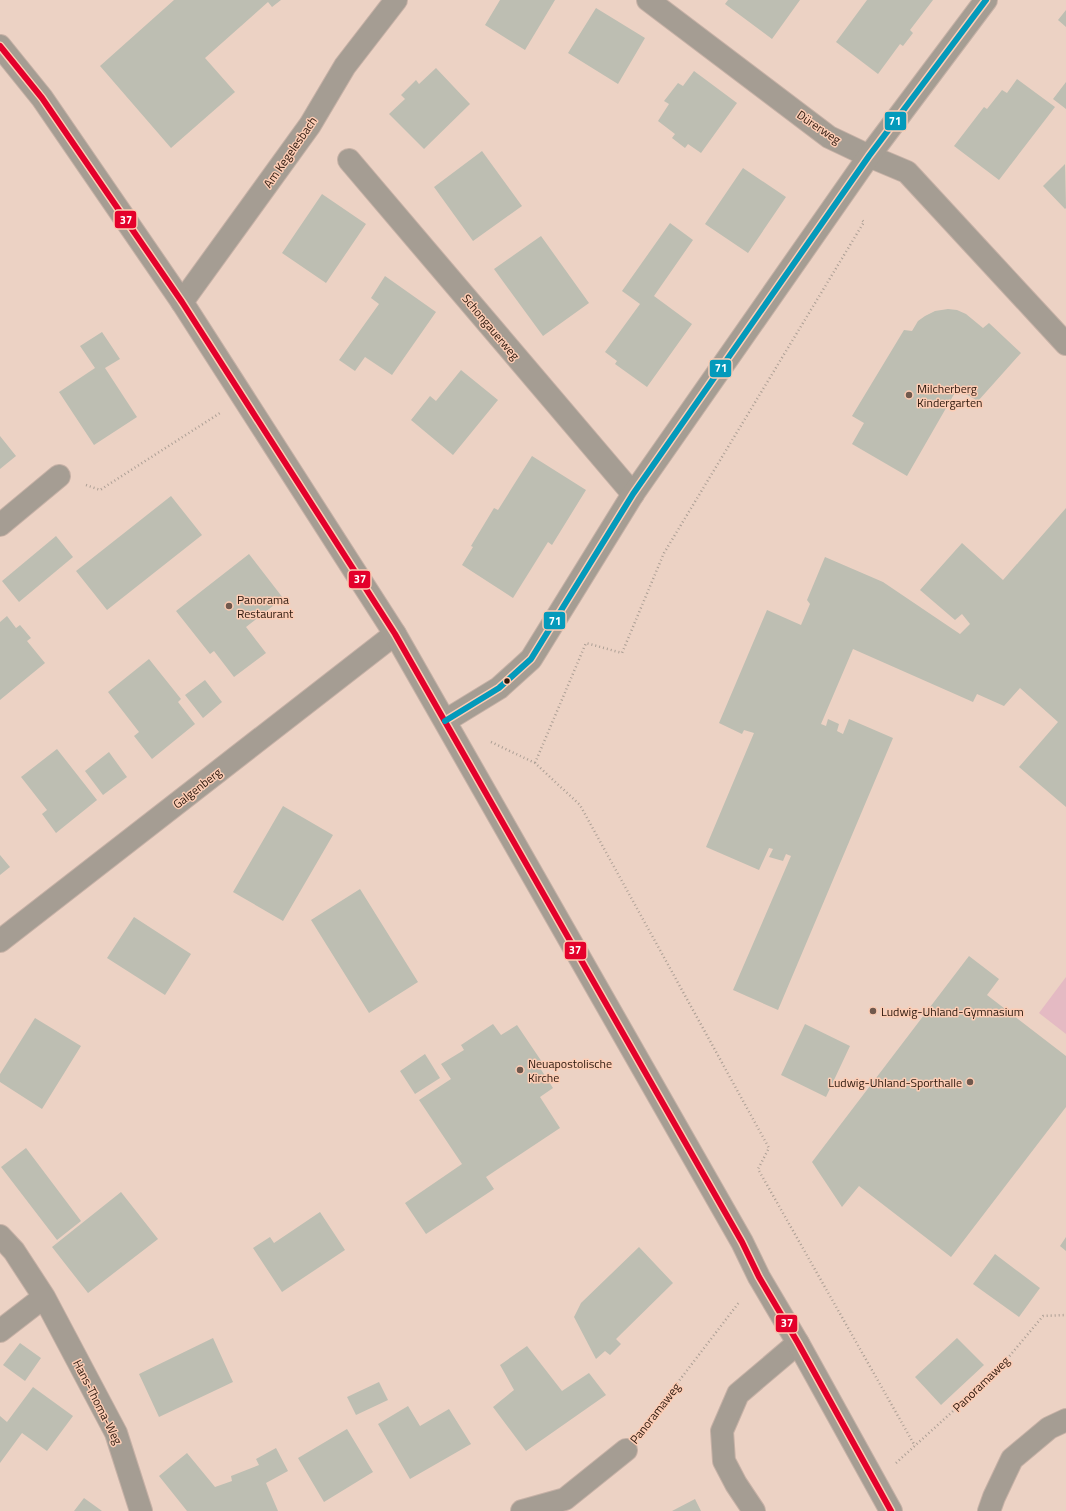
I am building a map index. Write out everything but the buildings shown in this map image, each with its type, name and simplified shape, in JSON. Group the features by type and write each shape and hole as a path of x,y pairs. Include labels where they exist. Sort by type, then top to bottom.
{"street":[{"name":"Am Kegelesbach","path":"182,302 310,126 345,66 396,0"},
{"name":"Dürerweg","path":"648,0 829,137 906,172 1066,344"},
{"path":"445,721 499,688 531,659 633,494 869,156 986,0"},
{"path":"0,46 42,98 182,302 395,634 742,1242 758,1277 798,1343 891,1511"},
{"name":"Schongauerweg","path":"349,160 633,494"},
{"path":"0,525 59,476"},
{"name":"Galgenberg","path":"0,941 395,634"},
{"name":"Hans-Thoma-Weg","path":"0,1236 14,1251 44,1297 116,1433 141,1511"},
{"path":"0,1331 44,1297"},
{"path":"754,1511 736,1484 724,1461 722,1431 738,1394 798,1343"},
{"path":"989,1511 1012,1459 1049,1428 1066,1420"},
{"name":"Panoramaweg","path":"522,1511 565,1499 626,1450"}],"path":[{"name":"Panoramaweg","path":"838,201 864,222 664,553 622,653 586,643 535,763 580,805 769,1148 758,1169 916,1446 997,1371 1043,1316 1066,1315"},
{"path":"59,476 100,490 244,398"},
{"name":"Panoramaweg","path":"626,1450 758,1277"}],"shaded area":[{"path":"1066,977 1066,1034 1039,1013"}],"transit line":[{"name":"71","path":"445,721 499,688 531,659 633,494 869,156 986,0"},
{"name":"37","path":"0,46 42,98 182,302 395,634 742,1242 759,1277 798,1343 891,1511"}],"place":[{"name":"Milcherberg Kindergarten","path":"909,395"},
{"name":"Panorama Restaurant","path":"229,606"},
{"name":"Ludwig-Uhland-Gymnasium","path":"873,1011"},
{"name":"Neuapostolische Kirche","path":"520,1070"},
{"name":"Ludwig-Uhland-Sporthalle","path":"970,1082"}]}
